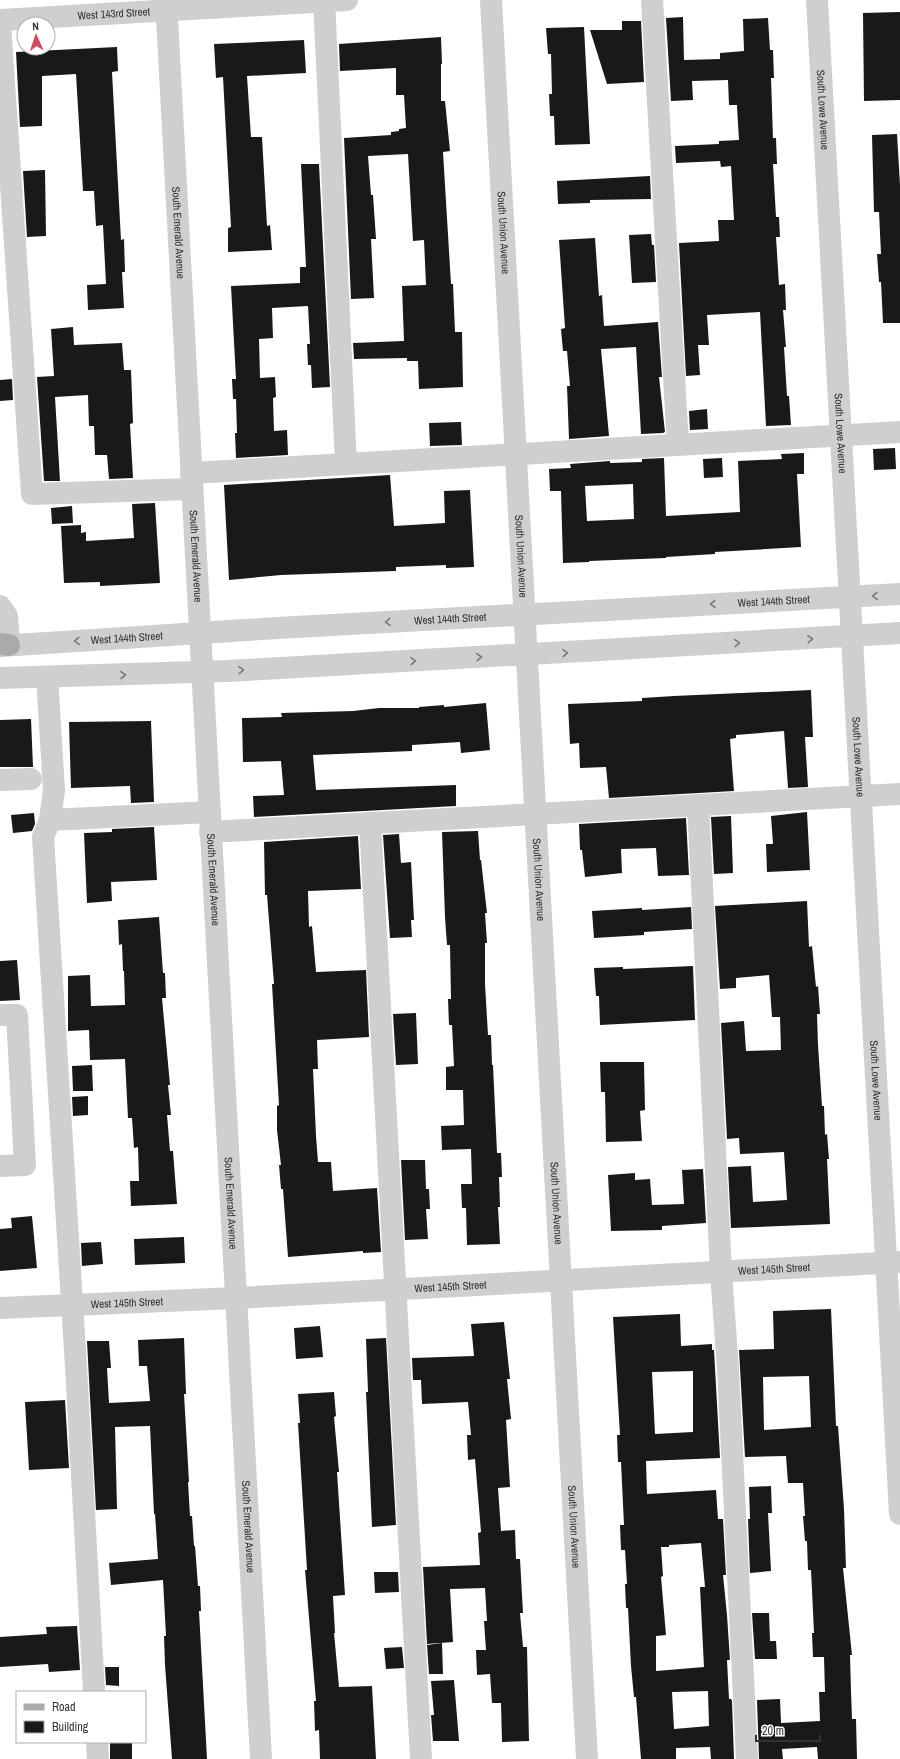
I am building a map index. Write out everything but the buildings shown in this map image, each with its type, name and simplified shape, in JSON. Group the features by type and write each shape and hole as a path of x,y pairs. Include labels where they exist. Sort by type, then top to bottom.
{"street":[{"name":"West 143rd Street","path":"0,20 166,5 347,0"},
{"name":"South Union Avenue","path":"491,0 587,1759"},
{"path":"652,0 678,445"},
{"name":"South Lowe Avenue","path":"817,0 861,796 893,1263 900,1514"},
{"path":"324,1 346,464"},
{"name":"South Emerald Avenue","path":"166,5 261,1759"},
{"path":"0,24 32,494 192,481 346,464 900,432"},
{"name":"West 144th Street","path":"3,645 900,594"},
{"path":"0,606 7,616 3,645"},
{"path":"0,678 47,678 202,672 900,633"},
{"path":"47,678 54,790 50,820 42,836 72,1305 94,1691"},
{"path":"0,780 31,779"},
{"path":"50,820 370,823 900,794"},
{"path":"698,805 721,1272 728,1369 746,1759"},
{"path":"370,823 421,1759"},
{"path":"0,1015 16,1015 25,1165 0,1166"},
{"name":"West 145th Street","path":"0,1308 236,1298 893,1263"},
{"path":"97,1743 98,1759"}]}
